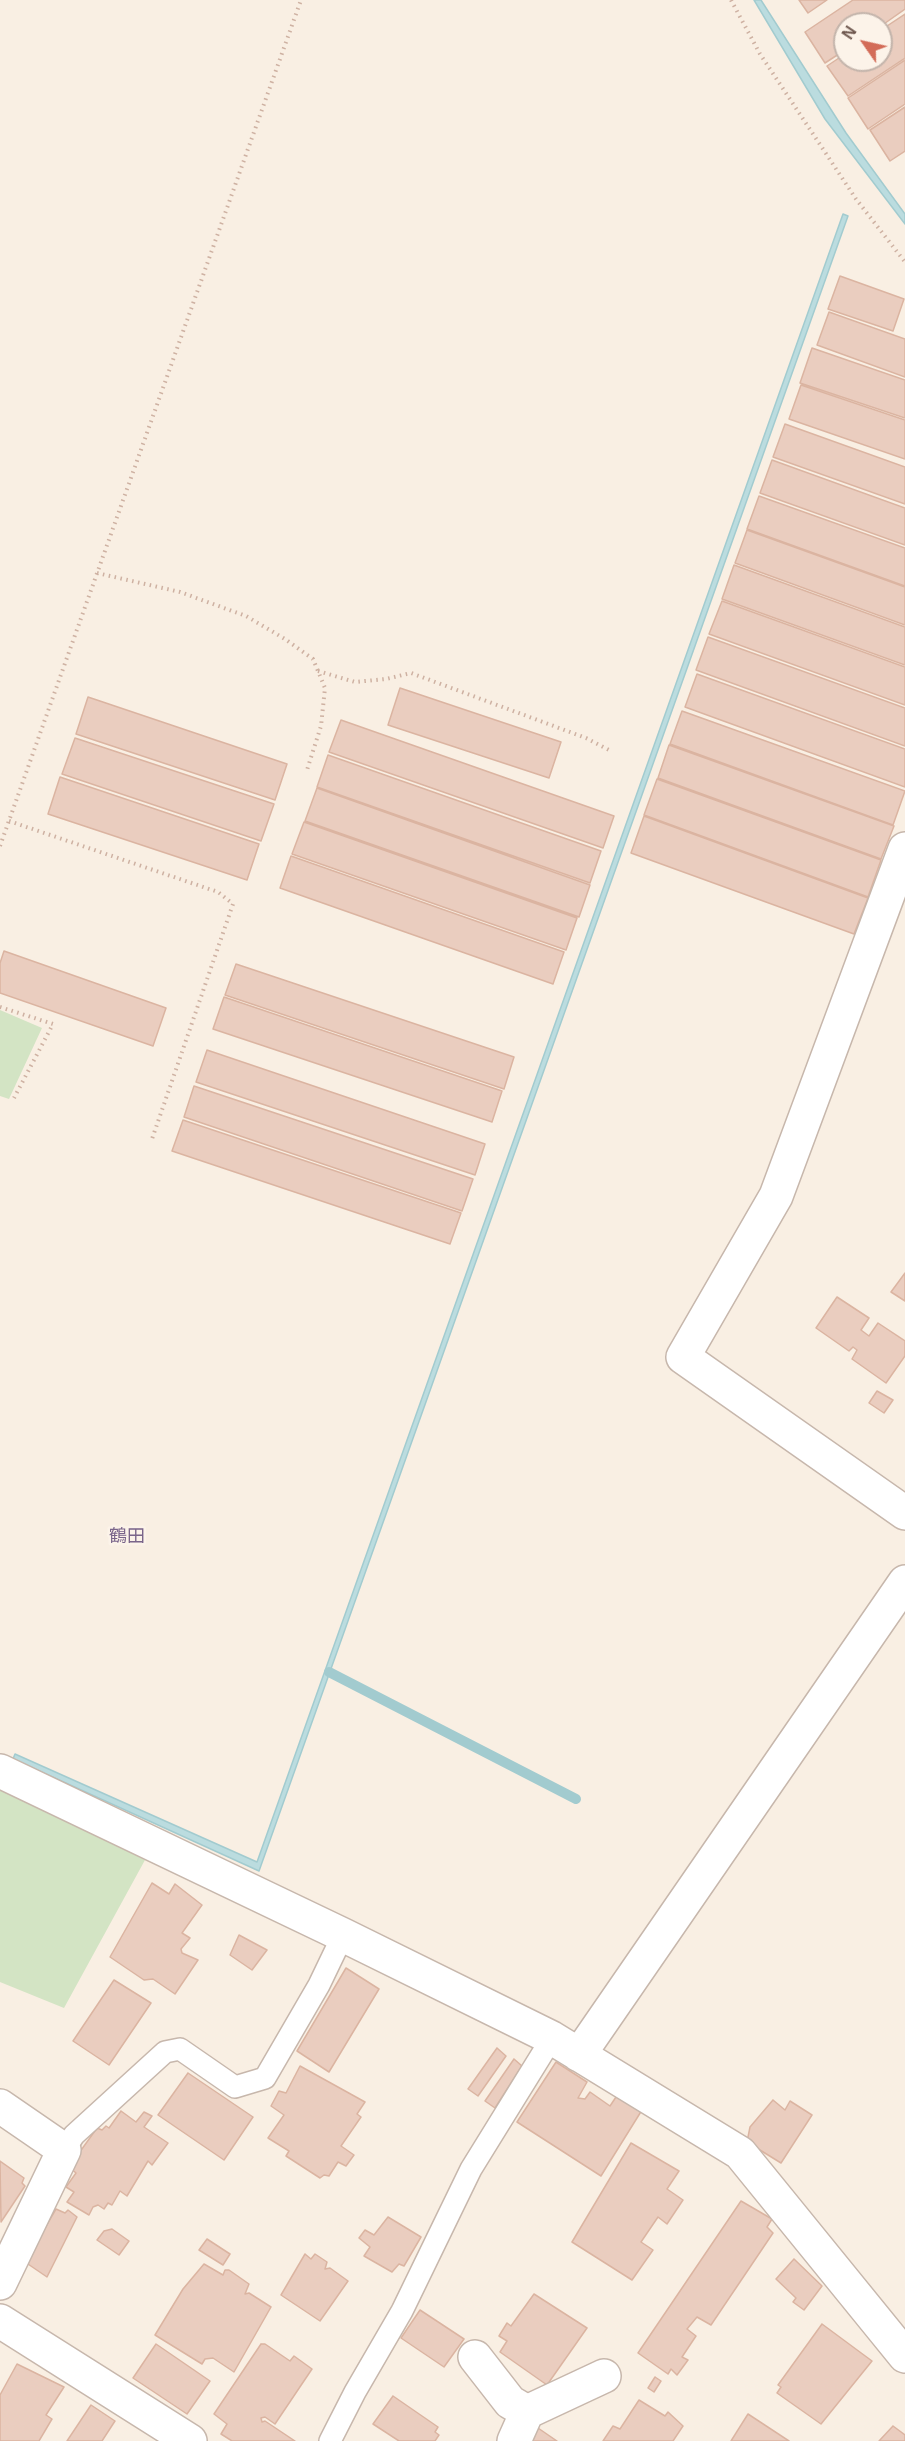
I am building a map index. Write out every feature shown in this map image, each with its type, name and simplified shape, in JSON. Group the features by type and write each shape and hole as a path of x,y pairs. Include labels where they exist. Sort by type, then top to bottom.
{"street":[{"path":"905,849 776,1196 683,1357 905,1513"},
{"path":"579,2055 905,1582"},
{"path":"0,1771 552,2038 740,2153 905,2356"},
{"path":"0,2106 64,2150 0,2283"},
{"path":"4,2335 190,2441"},
{"path":"475,2357 510,2402 520,2427 604,2376"}],"lane":[{"path":"64,2150 74,2135 165,2052 180,2049 235,2087 265,2078 319,1985 343,1935"},
{"path":"330,2441 355,2392 402,2311 471,2169 552,2038"}],"path":[{"path":"0,846 301,0"},
{"path":"731,0 760,54 850,189 905,262"},
{"path":"98,573 180,592 246,616 313,659 325,688 321,726 307,770"},
{"path":"318,671 355,682 386,679 411,673 586,738 609,750"},
{"path":"9,821 218,892 233,904 152,1138"},
{"path":"0,1007 53,1024 14,1098"}],"green space":[{"path":"0,1010 42,1028 9,1099 0,1096"},
{"path":"0,1785 145,1860 64,2008 0,1982"}],"water":[{"path":"754,0 761,0 846,133 905,214 905,224 825,119"},
{"path":"843,214 848,216 259,1871 13,1759 15,1754 257,1862"}],"building":[{"path":"799,0 827,0 808,13"},
{"path":"853,0 905,0 905,9 893,18 893,12 835,12"},
{"path":"833,13 833,58 825,63 805,32"},
{"path":"905,14 905,58 893,66 893,22"},
{"path":"905,60 905,104 868,129 848,98 887,72 893,72 893,68"},
{"path":"833,62 833,72 884,72 848,96 827,66"},
{"path":"905,107 905,151 890,161 870,130"},
{"path":"840,276 904,299 893,331 828,309"},
{"path":"829,312 905,339 905,377 817,345"},
{"path":"812,348 905,380 905,418 800,383"},
{"path":"801,385 905,420 905,459 789,419"},
{"path":"785,424 905,467 905,504 773,457"},
{"path":"772,460 905,508 905,545 760,493"},
{"path":"759,496 905,548 905,586 747,529"},
{"path":"747,530 905,587 905,625 735,563"},
{"path":"734,565 905,627 905,665 722,599"},
{"path":"722,601 905,667 905,705 709,634"},
{"path":"708,637 905,708 905,746 696,670"},
{"path":"697,674 905,749 905,787 685,707"},
{"path":"400,688 561,742 549,778 388,725"},
{"path":"88,697 287,764 275,800 76,734"},
{"path":"682,711 905,791 893,825 670,744"},
{"path":"341,720 614,816 603,848 329,752"},
{"path":"75,738 274,804 261,841 62,774"},
{"path":"669,745 894,826 881,859 658,778"},
{"path":"328,755 601,851 590,883 317,787"},
{"path":"60,777 259,844 247,880 48,814"},
{"path":"657,779 881,860 868,897 644,815"},
{"path":"317,788 590,885 579,917 305,821"},
{"path":"644,816 868,898 854,934 631,853"},
{"path":"304,822 577,918 566,950 292,854"},
{"path":"291,856 564,952 553,984 280,888"},
{"path":"4,951 166,1008 153,1046 0,993 0,963"},
{"path":"236,964 514,1057 504,1089 225,995"},
{"path":"224,997 502,1091 492,1122 213,1029"},
{"path":"207,1050 485,1144 475,1175 196,1082"},
{"path":"194,1086 473,1179 462,1211 184,1117"},
{"path":"183,1120 461,1213 450,1244 172,1151"},
{"path":"905,1273 905,1301 891,1292"},
{"path":"837,1297 869,1318 861,1330 869,1336 878,1323 905,1341 905,1356 886,1383 852,1359 857,1350 853,1347 849,1351 816,1328"},
{"path":"877,1391 893,1400 884,1413 869,1403"},
{"path":"152,1883 169,1894 175,1884 202,1905 182,1933 190,1938 181,1949 182,1953 198,1960 175,1994 153,1979 144,1980 110,1957"},
{"path":"239,1935 267,1950 252,1970 230,1955"},
{"path":"346,1968 379,1989 329,2072 297,2051"},
{"path":"114,1980 151,2003 109,2065 73,2041"},
{"path":"497,2048 506,2056 478,2096 468,2089"},
{"path":"514,2059 522,2066 495,2108 485,2101"},
{"path":"556,2062 587,2082 578,2098 585,2099 590,2092 610,2106 618,2094 642,2110 601,2176 517,2122"},
{"path":"300,2066 365,2102 357,2114 361,2117 341,2146 354,2155 346,2166 338,2162 329,2176 324,2175 320,2178 286,2156 289,2151 268,2138 284,2115 271,2106 279,2091 286,2093"},
{"path":"188,2073 253,2117 224,2160 158,2115"},
{"path":"773,2100 785,2110 790,2101 812,2115 781,2163 747,2142 750,2127"},
{"path":"121,2111 136,2122 144,2112 152,2116 144,2127 168,2143 152,2165 148,2161 127,2196 120,2191 112,2205 108,2203 104,2209 98,2205 93,2207 89,2215 67,2202 74,2192 66,2187 76,2173 69,2167 97,2128 102,2130 106,2126 109,2128"},
{"path":"631,2143 679,2171 667,2189 683,2200 667,2224 658,2217 641,2242 653,2250 632,2280 572,2242"},
{"path":"0,2161 24,2178 22,2183 25,2186 1,2222"},
{"path":"741,2201 772,2219 767,2227 773,2233 711,2325 697,2317 687,2329 696,2336 682,2357 688,2360 677,2375 671,2369 668,2374 638,2353"},
{"path":"56,2209 65,2213 68,2210 77,2217 47,2277 25,2262"},
{"path":"388,2217 421,2237 404,2266 399,2264 392,2272 364,2256 370,2247 359,2238 365,2230 374,2235"},
{"path":"112,2229 129,2241 119,2255 97,2240 104,2231"},
{"path":"207,2239 230,2254 223,2265 199,2250"},
{"path":"305,2254 311,2259 315,2254 327,2262 325,2269 330,2268 348,2281 320,2321 281,2295"},
{"path":"794,2259 822,2286 804,2310 793,2302 796,2298 776,2279"},
{"path":"204,2264 223,2275 225,2270 229,2270 249,2284 245,2294 249,2293 271,2307 234,2372 213,2358 205,2359 202,2364 155,2335 183,2289"},
{"path":"534,2294 587,2328 547,2385 500,2352 507,2341 499,2336 507,2323 511,2326"},
{"path":"420,2310 464,2339 444,2367 401,2338"},
{"path":"822,2324 872,2361 821,2424 777,2393 781,2387 778,2385"},
{"path":"156,2344 210,2381 187,2414 133,2378"},
{"path":"261,2344 265,2344 290,2361 294,2356 312,2369 275,2424 265,2417 261,2418 262,2422 265,2421 295,2441 232,2441 221,2434 227,2424 214,2414"},
{"path":"17,2364 64,2387 46,2415 52,2419 39,2441 0,2441 0,2395"},
{"path":"655,2377 661,2381 654,2392 648,2388"},
{"path":"393,2396 438,2427 435,2432 439,2435 435,2441 399,2441 373,2424"},
{"path":"639,2400 665,2416 668,2412 683,2426 673,2441 603,2441 613,2426 620,2429"},
{"path":"91,2405 115,2421 102,2441 67,2441"},
{"path":"748,2414 789,2441 731,2441"},
{"path":"893,2426 905,2435 905,2441 879,2441"},
{"path":"538,2428 557,2441 526,2441"}],"waterway":[{"path":"329,1672 576,1799"}],"district":[{"name":"鶴田","path":"127,1537"}]}
